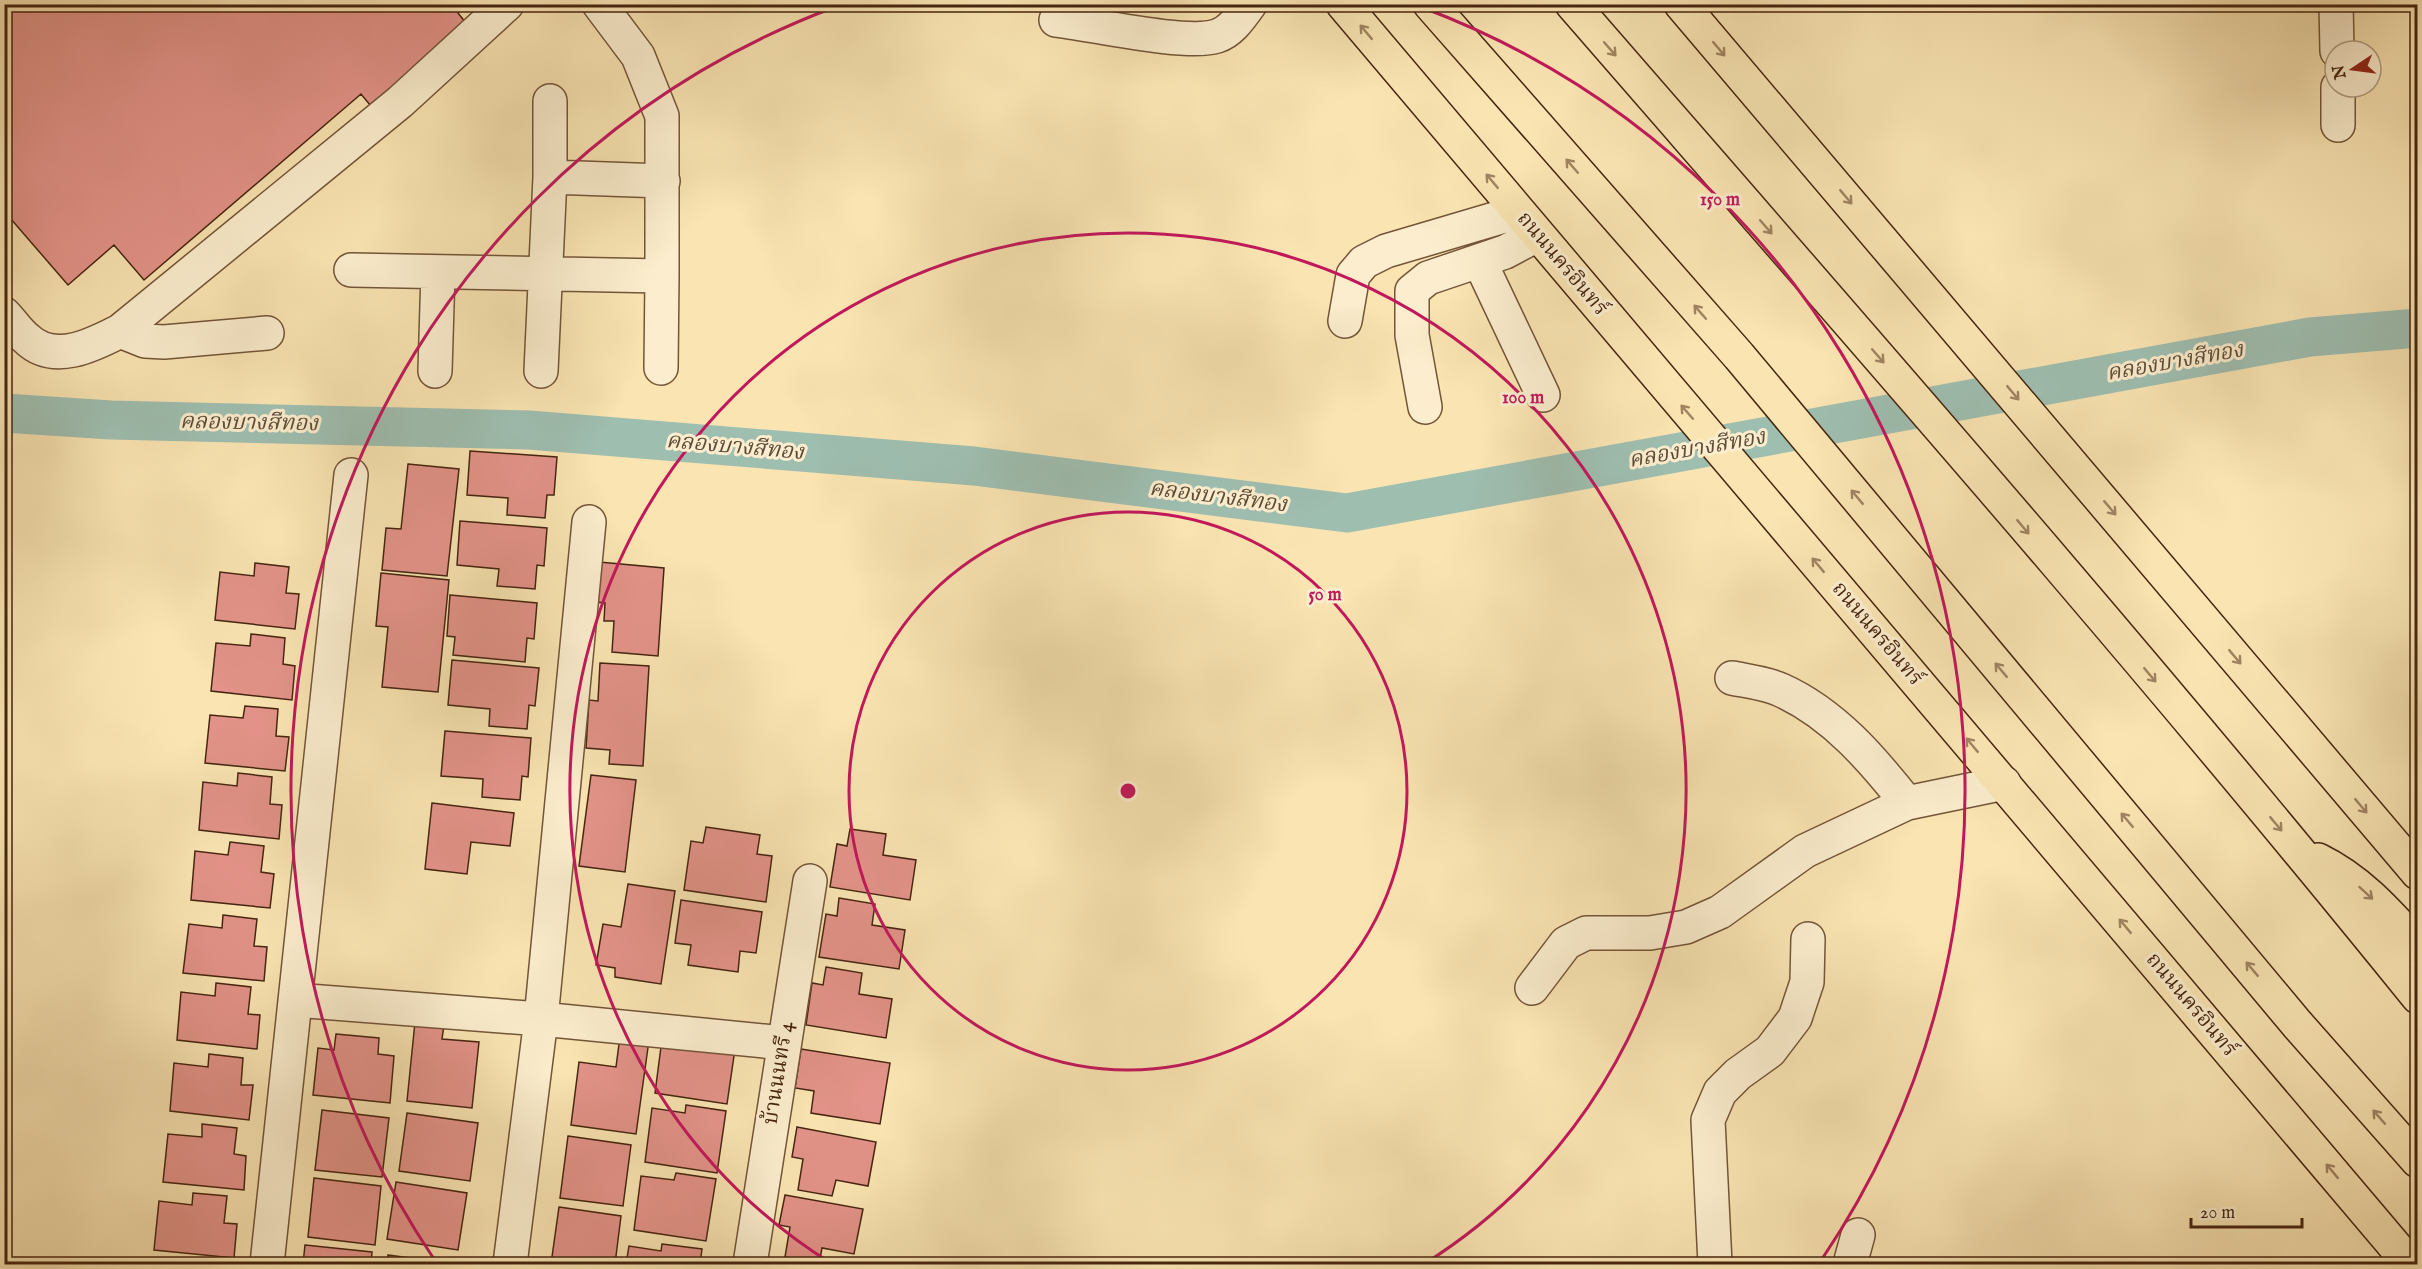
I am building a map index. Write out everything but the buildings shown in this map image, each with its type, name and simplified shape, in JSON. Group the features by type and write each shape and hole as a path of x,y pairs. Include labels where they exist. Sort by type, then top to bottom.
{"main road":[{"name":"ถนนนครอินทร์","path":"1343,4 2410,1264"},
{"path":"1430,4 1739,356 2297,1024 2418,1161"},
{"path":"1572,4 1986,482 2300,851 2418,997"},
{"path":"1682,4 2418,873"},
{"path":"2300,851 2344,873 2418,946"}],"street":[{"path":"4,314 28,341 45,350 63,352 88,348 120,331 400,102 507,4"},
{"path":"599,4 638,56 662,116 661,368"},
{"path":"1056,20 1182,38 1216,36 1231,28 1250,4"},
{"path":"2336,4 2337,39"},
{"path":"2338,99 2338,125"},
{"path":"541,371 550,177 550,101"},
{"path":"550,177 663,181"},
{"path":"1425,407 1412,335 1410,309 1412,291 1428,278 1480,262 1528,223"},
{"path":"1345,321 1353,275 1364,262 1386,251 1528,223"},
{"path":"1480,262 1543,395"},
{"path":"351,270 544,276 662,276"},
{"path":"435,371 438,272"},
{"path":"120,331 145,341 164,342 267,333"},
{"path":"267,1264 351,475"},
{"path":"510,1264 541,1019 589,522"},
{"path":"1732,678 1780,689 1817,711 1869,756 1908,803"},
{"path":"1532,988 1566,943 1586,933 1650,933 1686,927 1720,912 1805,851 1908,803 2004,783"},
{"name":"บ้านนนทรี 4","path":"750,1264 810,881"},
{"path":"1714,1264 1708,1120 1720,1092 1738,1074 1770,1051 1796,1018 1807,982 1808,939"},
{"path":"295,1000 541,1019 784,1043"}],"waterway":[{"name":"คลองบางสีทอง","path":"4,413 111,420 529,430 974,466 1347,513 2310,337 2418,328"}]}
